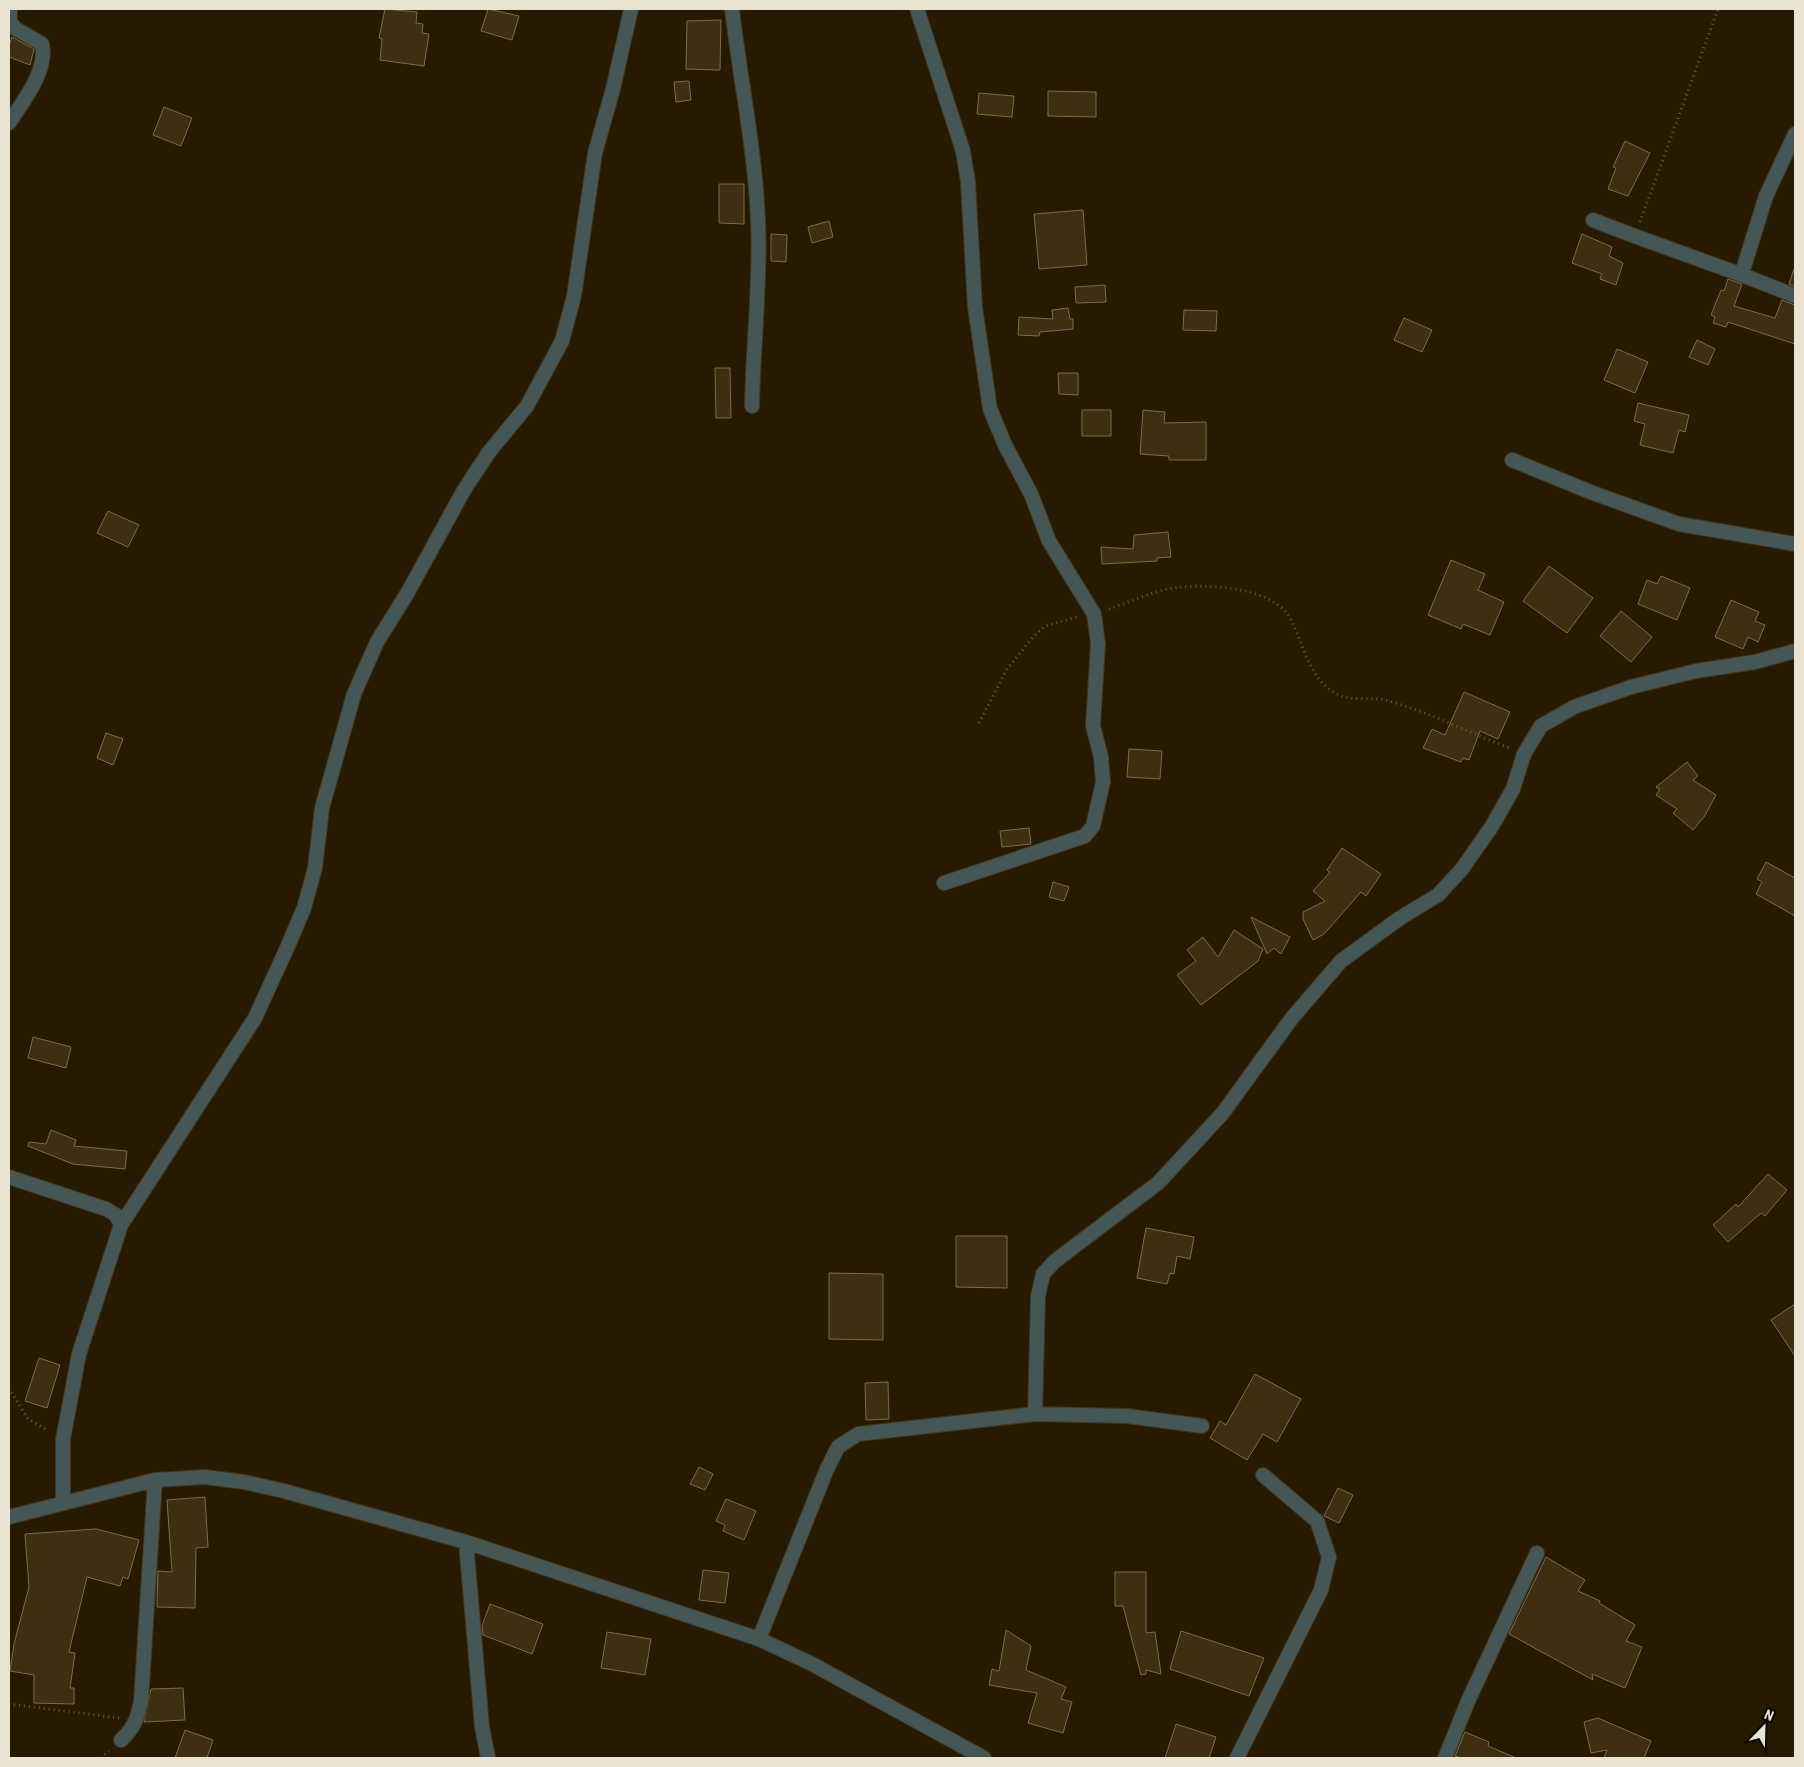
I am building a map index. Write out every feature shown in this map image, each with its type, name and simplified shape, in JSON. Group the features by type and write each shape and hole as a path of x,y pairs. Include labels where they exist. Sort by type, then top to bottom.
{"street":[{"path":"63,1503 63,1439 79,1354 121,1225 255,1018 287,948 304,908 315,868 322,808 354,694 377,642 408,592 464,490 489,452 527,406 562,341 574,296 595,153 613,90 631,9"},
{"path":"732,9 740,80 750,135 758,221 752,406"},
{"path":"917,9 963,151 968,182 975,307 990,409 1031,494 1049,541 1094,614 1098,644 1092,726 1101,757 1103,782 1093,826 1085,836 944,883"},
{"path":"9,123 42,66 44,53 42,44 16,29 10,18"},
{"path":"1742,273 1766,196 1795,134"},
{"path":"1592,220 1635,237 1742,273 1795,296"},
{"path":"1512,460 1593,493 1679,524 1795,544"},
{"path":"1035,1414 1038,1296 1043,1274 1055,1261 1158,1183 1222,1114 1292,1018 1341,962 1400,918 1438,895 1450,882 1492,826 1512,789 1524,754 1541,726 1574,707 1631,687 1696,672 1755,662 1795,651"},
{"path":"9,1178 106,1209 116,1215 121,1225"},
{"path":"759,1639 827,1469 838,1447 858,1434 1035,1414 1127,1416 1202,1426"},
{"path":"1237,1758 1321,1590 1329,1557 1317,1521 1263,1475"},
{"path":"9,1517 155,1480 205,1477 244,1482 466,1542 759,1639 812,1664 984,1758"},
{"path":"121,1740 133,1729 137,1720 140,1702 155,1480"},
{"path":"466,1542 482,1727 488,1758"},
{"path":"1445,1758 1468,1700 1537,1553"}],"path":[{"path":"1635,237 1718,9"},
{"path":"979,723 1007,668 1045,626 1094,614 1165,590 1215,586 1246,590 1276,603 1289,616 1314,673 1325,686 1338,695 1386,700 1411,708 1524,754"},
{"path":"9,1388 28,1419 63,1439"},
{"path":"9,1704 137,1720"}],"building":[{"path":"385,9 417,12 416,23 423,24 422,33 429,34 424,66 380,60 382,39 379,38"},
{"path":"488,9 519,16 512,40 481,31"},
{"path":"721,20 720,70 686,69 687,21"},
{"path":"12,37 34,49 30,65 9,57 9,46"},
{"path":"689,81 691,100 676,102 674,82"},
{"path":"1048,91 1096,92 1096,117 1048,116"},
{"path":"979,93 1014,96 1012,117 977,114"},
{"path":"164,107 192,118 181,146 153,135"},
{"path":"1625,141 1650,153 1628,196 1608,189 1616,168 1613,167"},
{"path":"719,184 744,184 744,224 719,223"},
{"path":"1083,210 1087,265 1039,269 1034,214"},
{"path":"829,221 833,237 812,243 808,227"},
{"path":"771,234 787,235 786,262 771,261"},
{"path":"1582,234 1612,247 1609,256 1623,263 1616,285 1600,279 1602,274 1572,263"},
{"path":"1795,269 1795,287 1789,284"},
{"path":"1728,279 1742,284 1734,306 1775,318 1782,300 1795,305 1795,344 1728,322 1726,327 1713,323 1715,317 1711,315 1721,290 1724,291"},
{"path":"1105,285 1106,302 1076,303 1075,287"},
{"path":"1068,308 1070,319 1073,319 1073,329 1040,332 1039,336 1018,335 1019,317 1053,319 1052,310"},
{"path":"1184,310 1217,311 1216,331 1183,330"},
{"path":"1404,318 1432,330 1422,352 1394,340"},
{"path":"1697,340 1715,349 1708,365 1689,357"},
{"path":"1617,349 1648,362 1635,393 1604,380"},
{"path":"715,368 730,368 731,418 716,418"},
{"path":"1058,373 1078,373 1078,395 1059,394"},
{"path":"1638,403 1689,415 1685,432 1679,430 1673,453 1640,445 1645,424 1634,421"},
{"path":"1082,410 1111,410 1111,436 1082,436"},
{"path":"1143,410 1165,412 1164,423 1206,422 1206,460 1169,460 1169,456 1140,454"},
{"path":"108,511 139,525 128,547 97,533"},
{"path":"1168,532 1171,557 1157,558 1157,561 1102,564 1101,547 1133,549 1134,535"},
{"path":"1451,560 1485,574 1478,590 1504,602 1490,635 1463,624 1461,629 1428,615"},
{"path":"1549,566 1593,598 1567,633 1523,601"},
{"path":"1661,576 1690,588 1677,620 1638,604 1647,580 1657,584"},
{"path":"1731,600 1759,612 1755,621 1765,625 1758,642 1748,637 1743,649 1715,637"},
{"path":"1621,611 1652,637 1631,662 1600,636"},
{"path":"1464,692 1510,712 1498,739 1480,731 1469,760 1463,758 1461,762 1423,748 1432,729 1445,735"},
{"path":"106,733 123,739 113,765 97,758"},
{"path":"1129,749 1162,751 1160,779 1127,777"},
{"path":"1687,762 1698,776 1693,780 1716,795 1704,817 1693,830 1673,813 1677,809 1656,795 1660,789 1656,787"},
{"path":"1029,828 1031,844 1002,847 1000,831"},
{"path":"1342,848 1381,874 1366,896 1361,892 1324,934 1313,940 1303,919 1303,912 1325,901 1313,891 1330,872 1327,870"},
{"path":"1766,862 1795,878 1795,916 1756,894 1762,882 1757,879"},
{"path":"1053,882 1069,887 1064,901 1049,897"},
{"path":"1251,917 1290,937 1281,954 1274,948 1267,954"},
{"path":"1234,930 1263,949 1258,961 1201,1005 1177,975 1196,961 1187,950 1203,937 1218,957"},
{"path":"33,1037 71,1047 66,1068 28,1058"},
{"path":"51,1130 76,1140 74,1146 127,1151 125,1169 73,1164 28,1146 29,1142 46,1144"},
{"path":"1768,1174 1787,1190 1765,1216 1761,1213 1728,1242 1713,1225 1736,1204 1738,1207"},
{"path":"1146,1228 1194,1237 1190,1259 1177,1256 1174,1274 1170,1273 1167,1284 1137,1278"},
{"path":"956,1236 1007,1236 1007,1288 956,1287"},
{"path":"829,1273 883,1274 883,1340 829,1339"},
{"path":"1795,1304 1795,1356 1771,1320"},
{"path":"39,1358 60,1365 47,1408 25,1401"},
{"path":"1255,1374 1301,1399 1277,1442 1263,1434 1247,1460 1210,1438 1220,1421 1226,1425"},
{"path":"888,1382 889,1419 866,1420 865,1383"},
{"path":"699,1467 713,1474 705,1490 690,1484"},
{"path":"1338,1488 1353,1495 1339,1523 1324,1516"},
{"path":"205,1497 208,1547 196,1548 195,1608 157,1607 158,1571 172,1572 167,1500"},
{"path":"726,1499 756,1511 744,1540 723,1531 725,1525 716,1521"},
{"path":"96,1529 139,1540 128,1579 123,1577 120,1586 87,1577 69,1652 75,1653 70,1688 74,1688 74,1704 34,1703 34,1675 10,1671 14,1644 29,1587 25,1534"},
{"path":"1546,1557 1585,1580 1578,1591 1600,1601 1599,1603 1635,1625 1626,1641 1642,1647 1625,1688 1592,1674 1593,1680 1509,1634"},
{"path":"703,1570 729,1573 725,1603 699,1600"},
{"path":"1115,1572 1146,1572 1146,1633 1155,1632 1161,1674 1146,1670 1146,1674 1141,1675 1123,1606 1115,1606"},
{"path":"490,1604 543,1624 532,1654 483,1635 482,1626"},
{"path":"1006,1630 1031,1646 1026,1670 1066,1687 1061,1699 1072,1702 1063,1733 1028,1723 1037,1693 989,1685 992,1669 999,1671"},
{"path":"1181,1631 1264,1658 1249,1696 1170,1669"},
{"path":"607,1632 651,1639 645,1675 601,1668"},
{"path":"183,1688 185,1720 144,1722 151,1689"},
{"path":"1598,1718 1651,1741 1644,1758 1604,1758 1607,1750 1591,1753 1584,1722"},
{"path":"1176,1724 1216,1737 1209,1758 1165,1758"},
{"path":"185,1730 213,1740 207,1758 175,1758"},
{"path":"1465,1732 1489,1742 1488,1746 1516,1758 1461,1758 1455,1756"}]}
